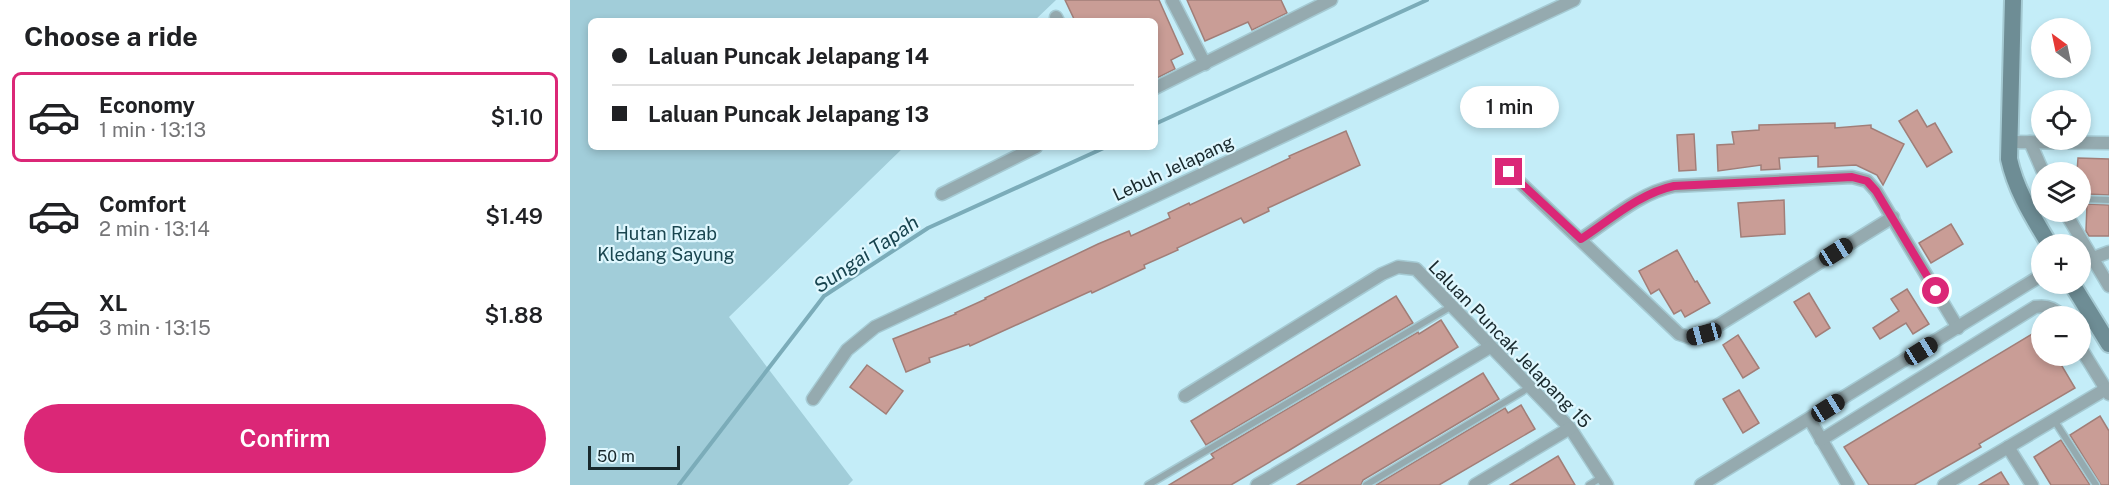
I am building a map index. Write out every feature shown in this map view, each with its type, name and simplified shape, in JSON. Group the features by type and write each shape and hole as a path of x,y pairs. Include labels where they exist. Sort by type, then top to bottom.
{"street":[{"path":"1172,0 1205,64"},
{"path":"1158,87 1205,64 1307,4 1331,0"},
{"name":"Lebuh Jelapang","path":"813,399 847,350 875,327 1574,0"},
{"path":"2013,0 2009,159 2014,178 2044,234"},
{"path":"2009,142 2109,143"},
{"path":"2030,142 2039,162"},
{"path":"942,194 1030,150"},
{"path":"1509,172 1679,334 1691,338 1704,334 1893,217"},
{"path":"1581,239 1662,188 1852,177 1867,181 1893,217 1958,328"},
{"path":"2071,222 2109,286"},
{"path":"2093,258 2109,252"},
{"name":"Laluan Puncak Jelapang 15","path":"1185,396 1382,274 1398,267 1416,269 1570,428 1604,481"},
{"path":"1701,485 2031,282"},
{"path":"2079,294 2109,344"},
{"path":"1821,440 2031,309"},
{"path":"1257,485 1490,347"},
{"path":"1944,485 2107,391 2091,365"},
{"path":"1810,420 1848,485"},
{"path":"1476,485 1570,428"},
{"path":"2008,447 2032,485"}],"lane":[{"path":"2091,199 2109,200"},
{"path":"1149,485 1452,306"},
{"path":"1366,485 1530,386"},
{"path":"2054,420 2096,485"},
{"path":"1588,485 1604,481"}],"green space":[{"name":"Hutan Rizab Kledang Sayung","path":"570,0 1056,0 1037,18 588,18 588,150 901,150 729,317 853,480 848,485 570,485"}],"building":[{"path":"1065,0 1159,0 1183,54 1171,60 1175,69 1158,78 1158,18 1074,18"},
{"path":"1187,0 1281,0 1287,13 1252,30 1248,22 1205,41"},
{"path":"1917,110 1927,127 1935,123 1952,152 1927,167 1899,121"},
{"path":"1835,123 1835,128 1871,125 1871,128 1904,144 1883,185 1877,175 1856,165 1818,167 1818,156 1779,158 1780,169 1761,170 1761,165 1718,171 1717,145 1734,144 1732,132 1759,130 1759,125"},
{"path":"1346,131 1360,165 1268,208 1269,211 1244,223 1241,218 1177,248 1178,250 1144,265 1145,268 1092,293 1091,291 970,346 969,344 929,358 930,362 906,372 893,339 956,314 1098,244 1129,231 1131,236 1170,218 1168,213 1189,203 1190,205 1290,158 1289,156"},
{"path":"1694,134 1696,170 1679,171 1677,135"},
{"path":"2078,158 2109,159 2109,195 2091,194 2091,162 2078,162"},
{"path":"1784,200 1785,234 1741,237 1738,203"},
{"path":"2091,204 2109,205 2109,236 2091,236 2086,231 2086,222 2091,222"},
{"path":"1951,224 1963,244 1931,263 1919,243"},
{"path":"1677,250 1710,303 1685,317 1681,310 1674,314 1659,289 1651,294 1639,271"},
{"path":"1907,289 1929,324 1913,334 1906,323 1880,339 1873,328 1899,311 1891,299"},
{"path":"1809,293 1830,328 1816,337 1794,302"},
{"path":"1396,296 1413,323 1206,445 1191,421"},
{"path":"1441,320 1458,347 1288,451 1231,485 1169,485 1214,458 1211,454"},
{"path":"1738,335 1759,368 1743,378 1723,345"},
{"path":"2031,335 2031,366 2062,366 2075,388 1979,444 1981,447 1914,485 1869,485 1844,447"},
{"path":"867,365 903,391 886,414 850,387"},
{"path":"1483,373 1499,399 1363,480 1361,485 1297,485"},
{"path":"1739,390 1759,423 1743,433 1723,399"},
{"path":"1521,405 1535,429 1439,485 1376,485 1505,408 1508,413"},
{"path":"2100,416 2109,431 2109,485 2101,485 2070,435"},
{"path":"2061,440 2090,485 2051,485 2034,457"},
{"path":"1558,456 1575,485 1510,485"},
{"path":"2001,472 2009,485 1979,485"}],"waterway":[{"name":"Sungai Tapah","path":"1158,123 1427,0"},
{"name":"Sungai Tapah","path":"679,485 824,296 928,228 1099,150"}],"route":[{"path":"1509,172 1581,239 1662,188 1852,177 1867,181 1893,217 1936,291"}]}
